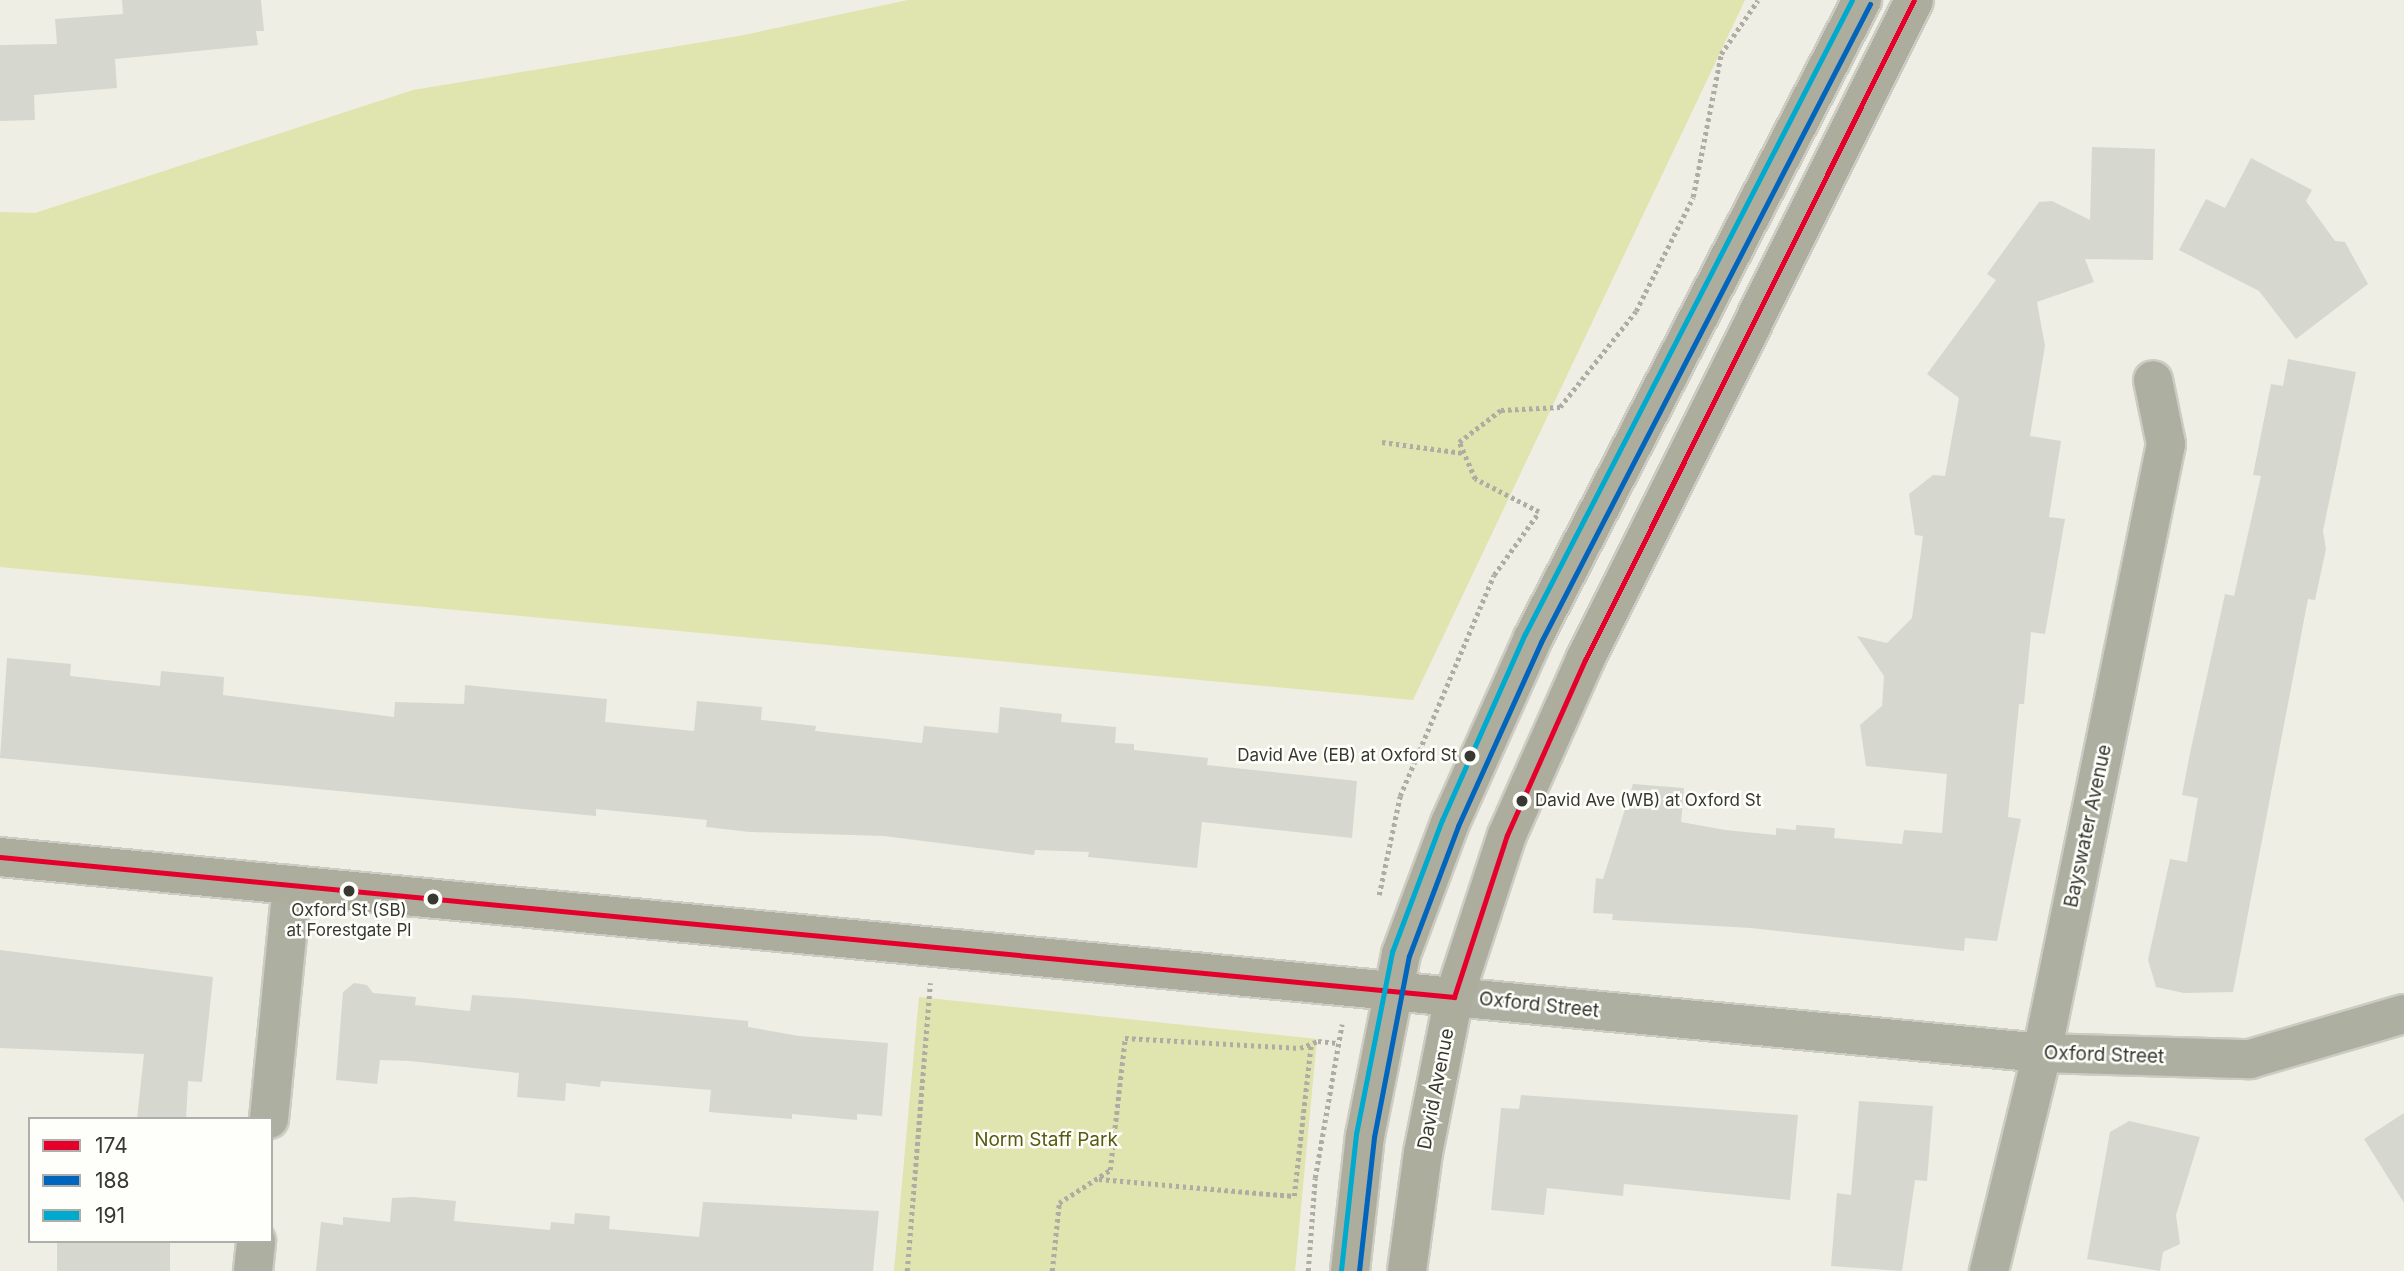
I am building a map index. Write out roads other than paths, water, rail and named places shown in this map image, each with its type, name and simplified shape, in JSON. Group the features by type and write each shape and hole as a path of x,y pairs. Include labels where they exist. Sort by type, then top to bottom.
{"main road":[{"path":"1350,1271 1361,1160 1401,954 1450,823 1533,638 1862,0"},
{"name":"David Avenue","path":"1407,1271 1423,1153 1454,997 1507,835 1585,660 1914,0"},
{"name":"Oxford Street","path":"0,857 1454,997"}],"street":[{"name":"Bayswater Avenue","path":"1989,1271 2042,1053 2166,444 2153,380"},
{"path":"269,1117 292,885"},
{"name":"Oxford Street","path":"1454,997 2042,1053 2250,1059 2404,1014"},
{"path":"253,1271 256,1243"}],"place":[{"name":"David Ave (EB) at Oxford St","path":"1470,756"},
{"name":"David Ave (WB) at Oxford St","path":"1522,801"},
{"name":"Oxford St (SB) at Forestgate Pl","path":"349,891"}],"park label":[{"name":"Norm Staff Park","path":"1046,1140"}]}
